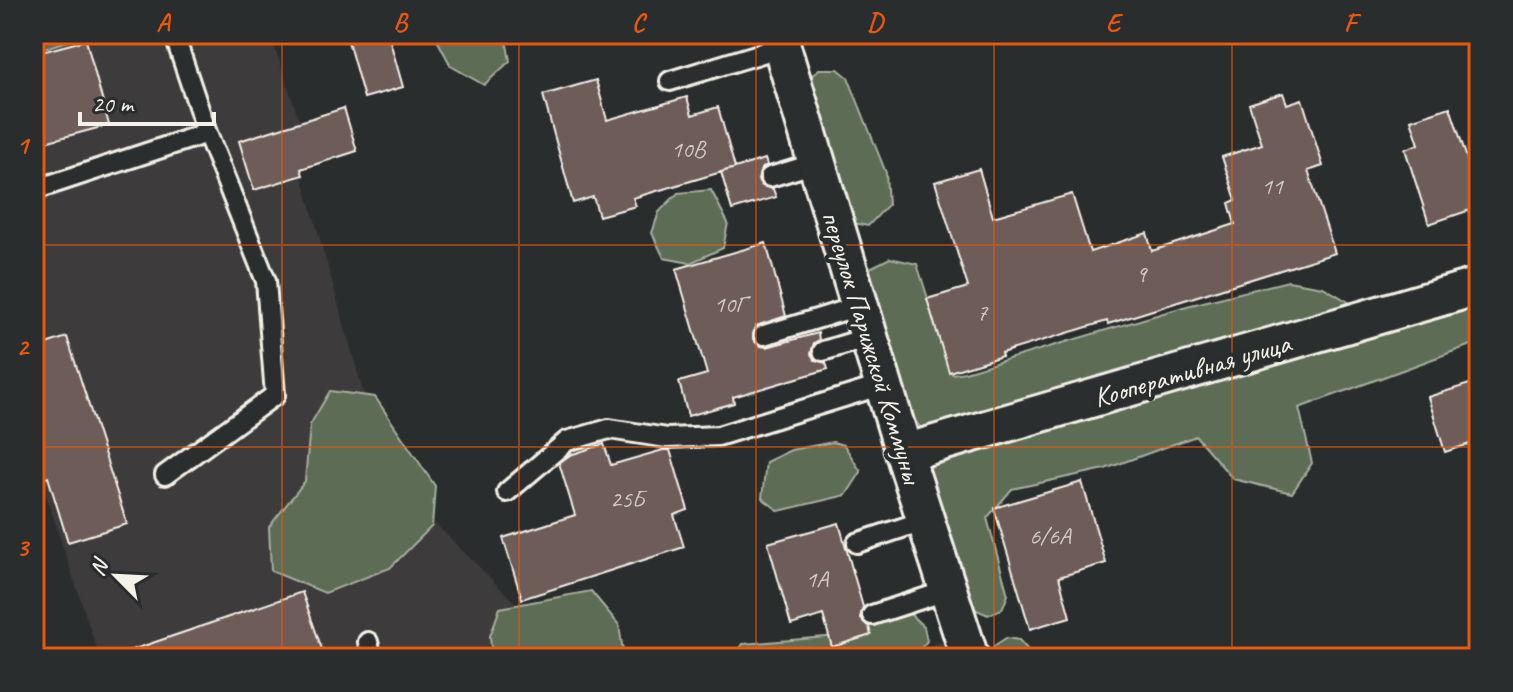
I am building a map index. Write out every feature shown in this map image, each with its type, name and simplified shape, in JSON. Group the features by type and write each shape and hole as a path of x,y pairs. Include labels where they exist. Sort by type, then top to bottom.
{"street":[{"name":"переулок Парижской Коммуны","path":"780,40 883,385 970,658"},
{"name":"Кооперативная улица","path":"904,453 1479,286"}],"lane":[{"path":"165,475 275,395 266,281 207,133 174,34"},
{"path":"670,81 780,40"},
{"path":"34,190 207,133"},
{"path":"770,177 816,163"},
{"path":"764,335 864,322"},
{"path":"823,351 864,322"},
{"path":"507,492 567,441 609,429 667,438 718,436 883,385"},
{"path":"857,543 926,520"},
{"path":"872,615 949,590"}],"shaded area":[{"path":"34,34 270,34 300,122 288,126 387,476 571,658 100,658 34,460"},
{"path":"951,639 957,658 888,658"}],"green space":[{"path":"34,34 93,34 34,51"},
{"path":"434,34 505,34 510,61 484,85 451,66"},
{"path":"819,69 838,69 848,77 886,173 888,205 868,226 844,221 805,82"},
{"path":"711,190 728,223 723,248 690,263 664,258 652,233 659,212 678,193"},
{"path":"890,258 917,264 952,374 1187,306 1288,281 1323,287 1362,310 1463,303 1479,308 1479,342 1299,408 1312,463 1292,493 1233,479 1196,436 1105,469 1012,489 987,518 1008,595 1002,609 988,615 963,604 922,490 926,435 905,407 865,292 870,268"},
{"path":"330,391 375,397 435,486 432,526 390,568 325,593 271,571 269,527 305,481 310,425"},
{"path":"833,442 844,445 861,472 846,495 779,511 762,498 766,462 791,450"},
{"path":"591,591 619,625 624,658 492,658 490,636 500,608"},
{"path":"891,613 910,614 924,627 927,641 913,658 733,658 743,644 849,635 867,622"},
{"path":"1006,638 1019,640 1031,658 990,658 994,646"}],"building":[{"path":"346,34 388,34 403,87 364,98"},
{"path":"86,40 109,125 34,145 34,54"},
{"path":"596,80 607,120 687,97 692,115 718,107 735,168 633,198 636,206 599,216 593,197 573,203 543,95"},
{"path":"1283,93 1287,104 1302,99 1323,166 1308,171 1335,253 1108,324 1107,321 1001,353 1002,356 949,372 927,299 968,287 935,182 979,169 993,217 1072,194 1090,252 1147,233 1152,251 1235,224 1229,203 1236,200 1222,157 1262,144 1249,104"},
{"path":"1450,107 1479,195 1479,207 1429,224 1405,149 1419,144 1411,120"},
{"path":"344,108 357,151 301,169 303,175 254,190 239,141"},
{"path":"765,159 767,165 761,169 758,180 762,186 773,189 776,197 732,210 721,172"},
{"path":"766,243 786,316 756,326 753,339 767,347 818,333 819,340 814,343 811,354 815,360 826,363 828,369 733,397 734,403 688,416 679,382 707,374 676,269"},
{"path":"67,337 127,524 68,542 48,477 43,479 34,453 34,348"},
{"path":"1479,381 1479,441 1445,452 1428,397"},
{"path":"604,444 611,465 670,450 688,510 674,515 684,547 522,599 503,538 575,515 559,463 570,455"},
{"path":"1082,482 1106,563 1059,577 1070,617 1030,629 994,508"},
{"path":"839,523 863,607 860,618 869,627 871,635 832,647 823,615 791,625 768,543"},
{"path":"302,592 325,658 127,658 126,652"}]}
